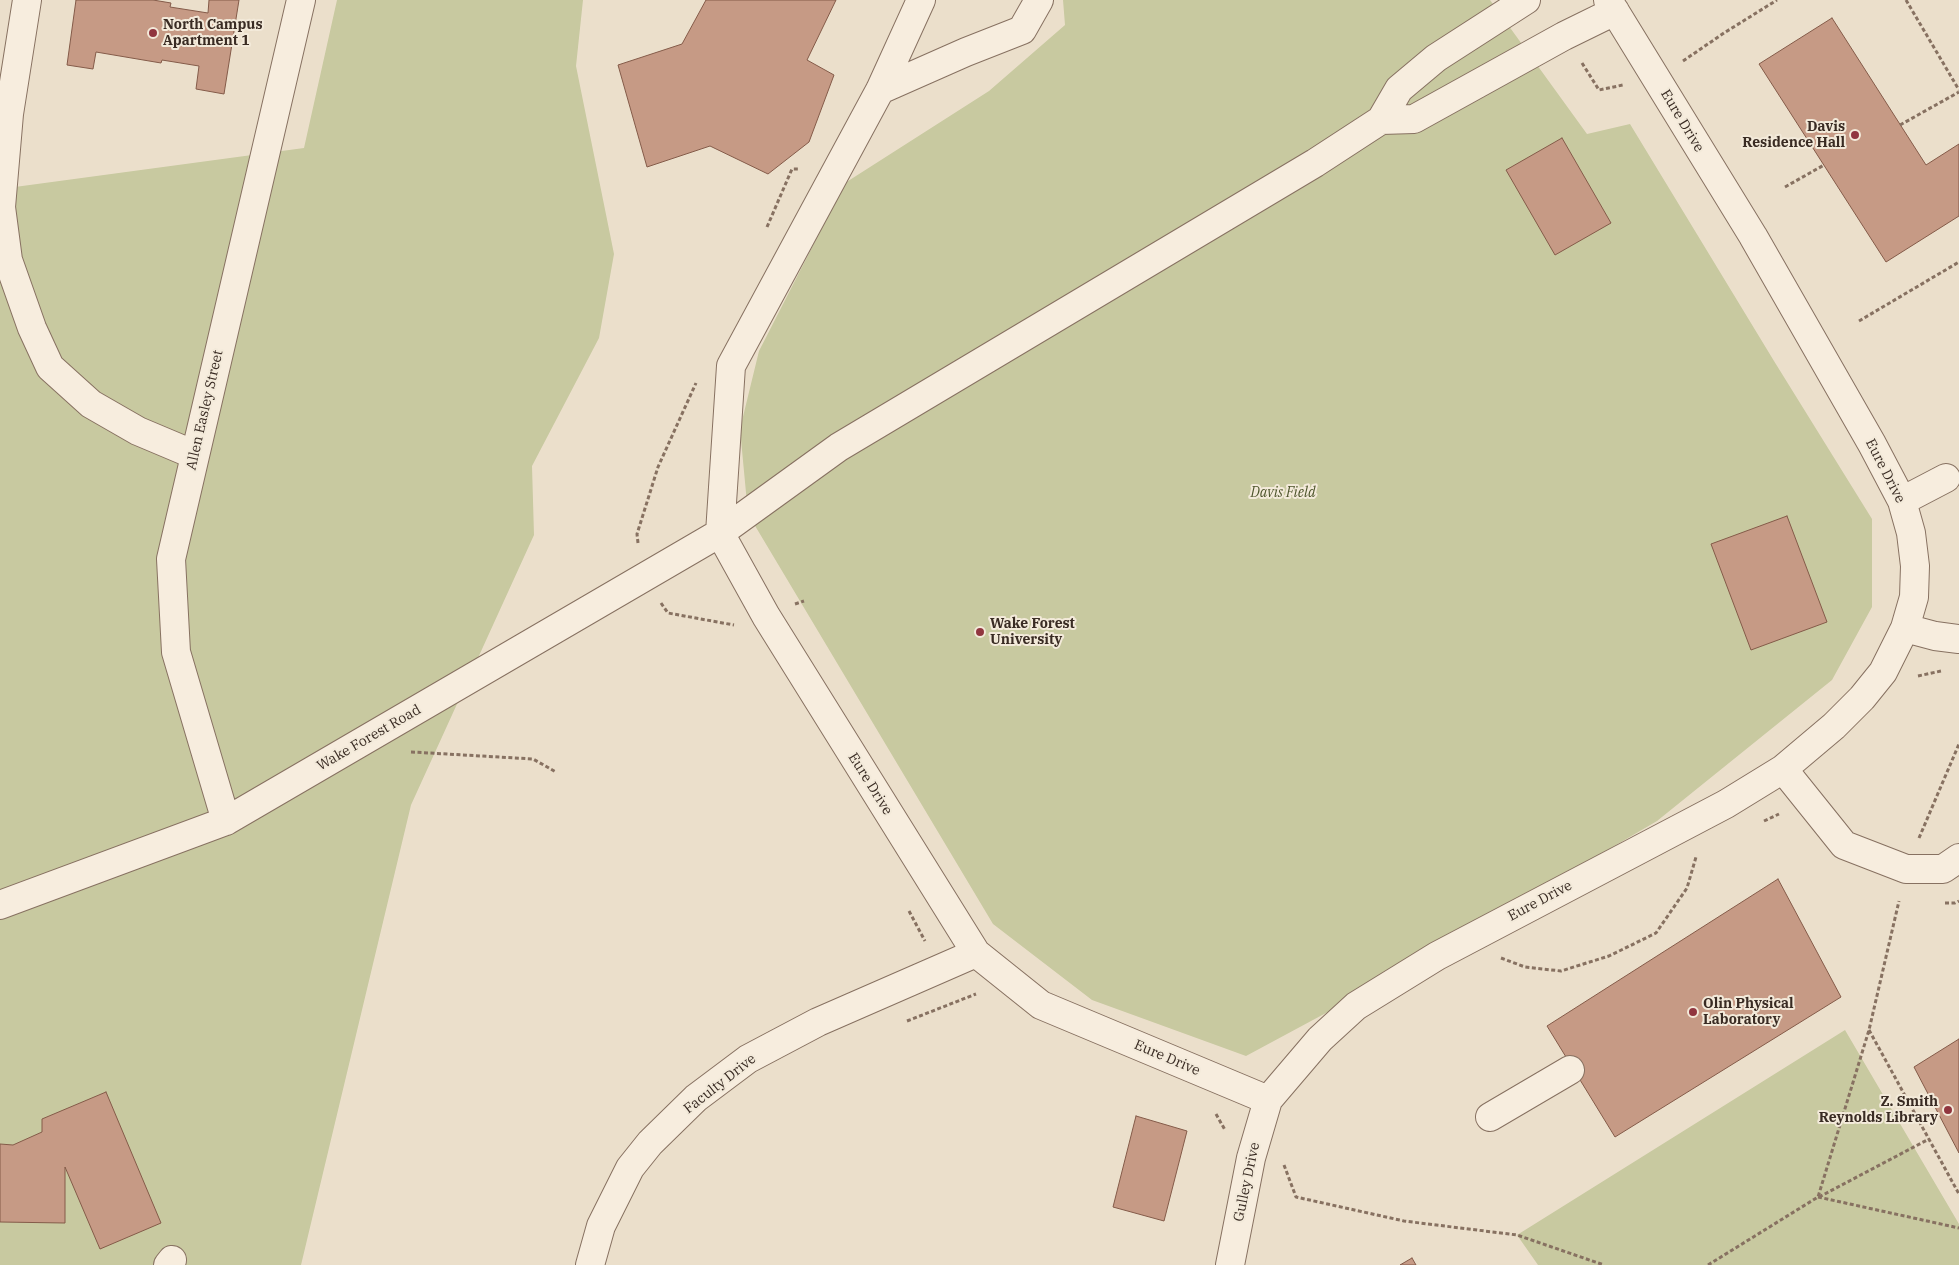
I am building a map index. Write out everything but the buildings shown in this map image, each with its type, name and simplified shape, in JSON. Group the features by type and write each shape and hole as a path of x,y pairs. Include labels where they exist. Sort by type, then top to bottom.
{"street":[{"path":"27,0 9,114 0,207 8,260 29,320 50,368 91,404 138,431 195,455"},
{"name":"Allen Easley Street","path":"226,821 176,652 170,559 301,0"},
{"path":"720,532 731,366 880,90 920,0"},
{"path":"880,90 966,52 1022,30 1038,0"},
{"path":"1380,120 1399,89 1436,58 1526,0"},
{"path":"1380,120 1414,119 1564,36 1612,6"},
{"name":"Eure Drive","path":"720,532 766,616 976,953 1042,1005 1268,1100 1320,1039 1356,1006 1437,956 1726,804 1783,769 1834,726 1862,698 1883,672 1905,628 1914,597 1915,566 1911,533 1902,501 1872,444 1753,236 1612,6"},
{"name":"Wake Forest Road","path":"0,905 226,821 720,532 839,447 1315,163 1380,120"},
{"path":"1902,501 1946,478"},
{"path":"1905,628 1935,636 1959,639"},
{"path":"1783,769 1844,845 1906,869 1943,869 1959,858"},
{"name":"Faculty Drive","path":"590,1265 601,1226 630,1168 650,1143 696,1098 748,1060 818,1022 976,953"},
{"path":"1490,1117 1570,1070"},
{"name":"Gulley Drive","path":"1230,1265 1251,1158 1268,1100"}],"path":[{"path":"1900,125 1959,91 1906,0"},
{"path":"1785,187 1824,165"},
{"path":"1859,321 1959,262"},
{"path":"378,732 409,752 533,759 556,772"},
{"path":"1818,1197 1869,1030 1906,869 1959,744"},
{"path":"1757,824 1782,813"},
{"path":"1499,957 1525,967 1561,971 1608,956 1656,933 1686,888 1698,849"},
{"path":"901,1023 982,992"},
{"path":"1869,1030 1959,1194"},
{"path":"1213,1110 1229,1136 1274,1140 1296,1197 1404,1221 1517,1234 1604,1265"},
{"path":"1708,1265 1818,1197 1929,1139"},
{"path":"1818,1197 1959,1228"}],"green space":[{"path":"337,0 583,0 576,66 614,254 599,338 532,466 534,535 411,805 301,1265 0,1265 0,189 304,148"},
{"name":"Davis Field","path":"1063,0 1490,0 1587,134 1630,124 1872,519 1872,607 1832,680 1657,821 1365,992 1246,1056 1092,1000 993,924 748,514 740,429 759,351 845,183 989,91 1065,25"},
{"path":"1845,1030 1959,1224 1959,1265 1538,1265 1517,1235"}],"place":[{"name":"North Campus Apartment 1","path":"153,33"},
{"name":"Davis Residence Hall","path":"1855,135"},
{"name":"Wake Forest University","path":"980,632"},
{"name":"Olin Physical Laboratory","path":"1693,1012"},
{"name":"Z. Smith Reynolds Library","path":"1948,1110"}]}
